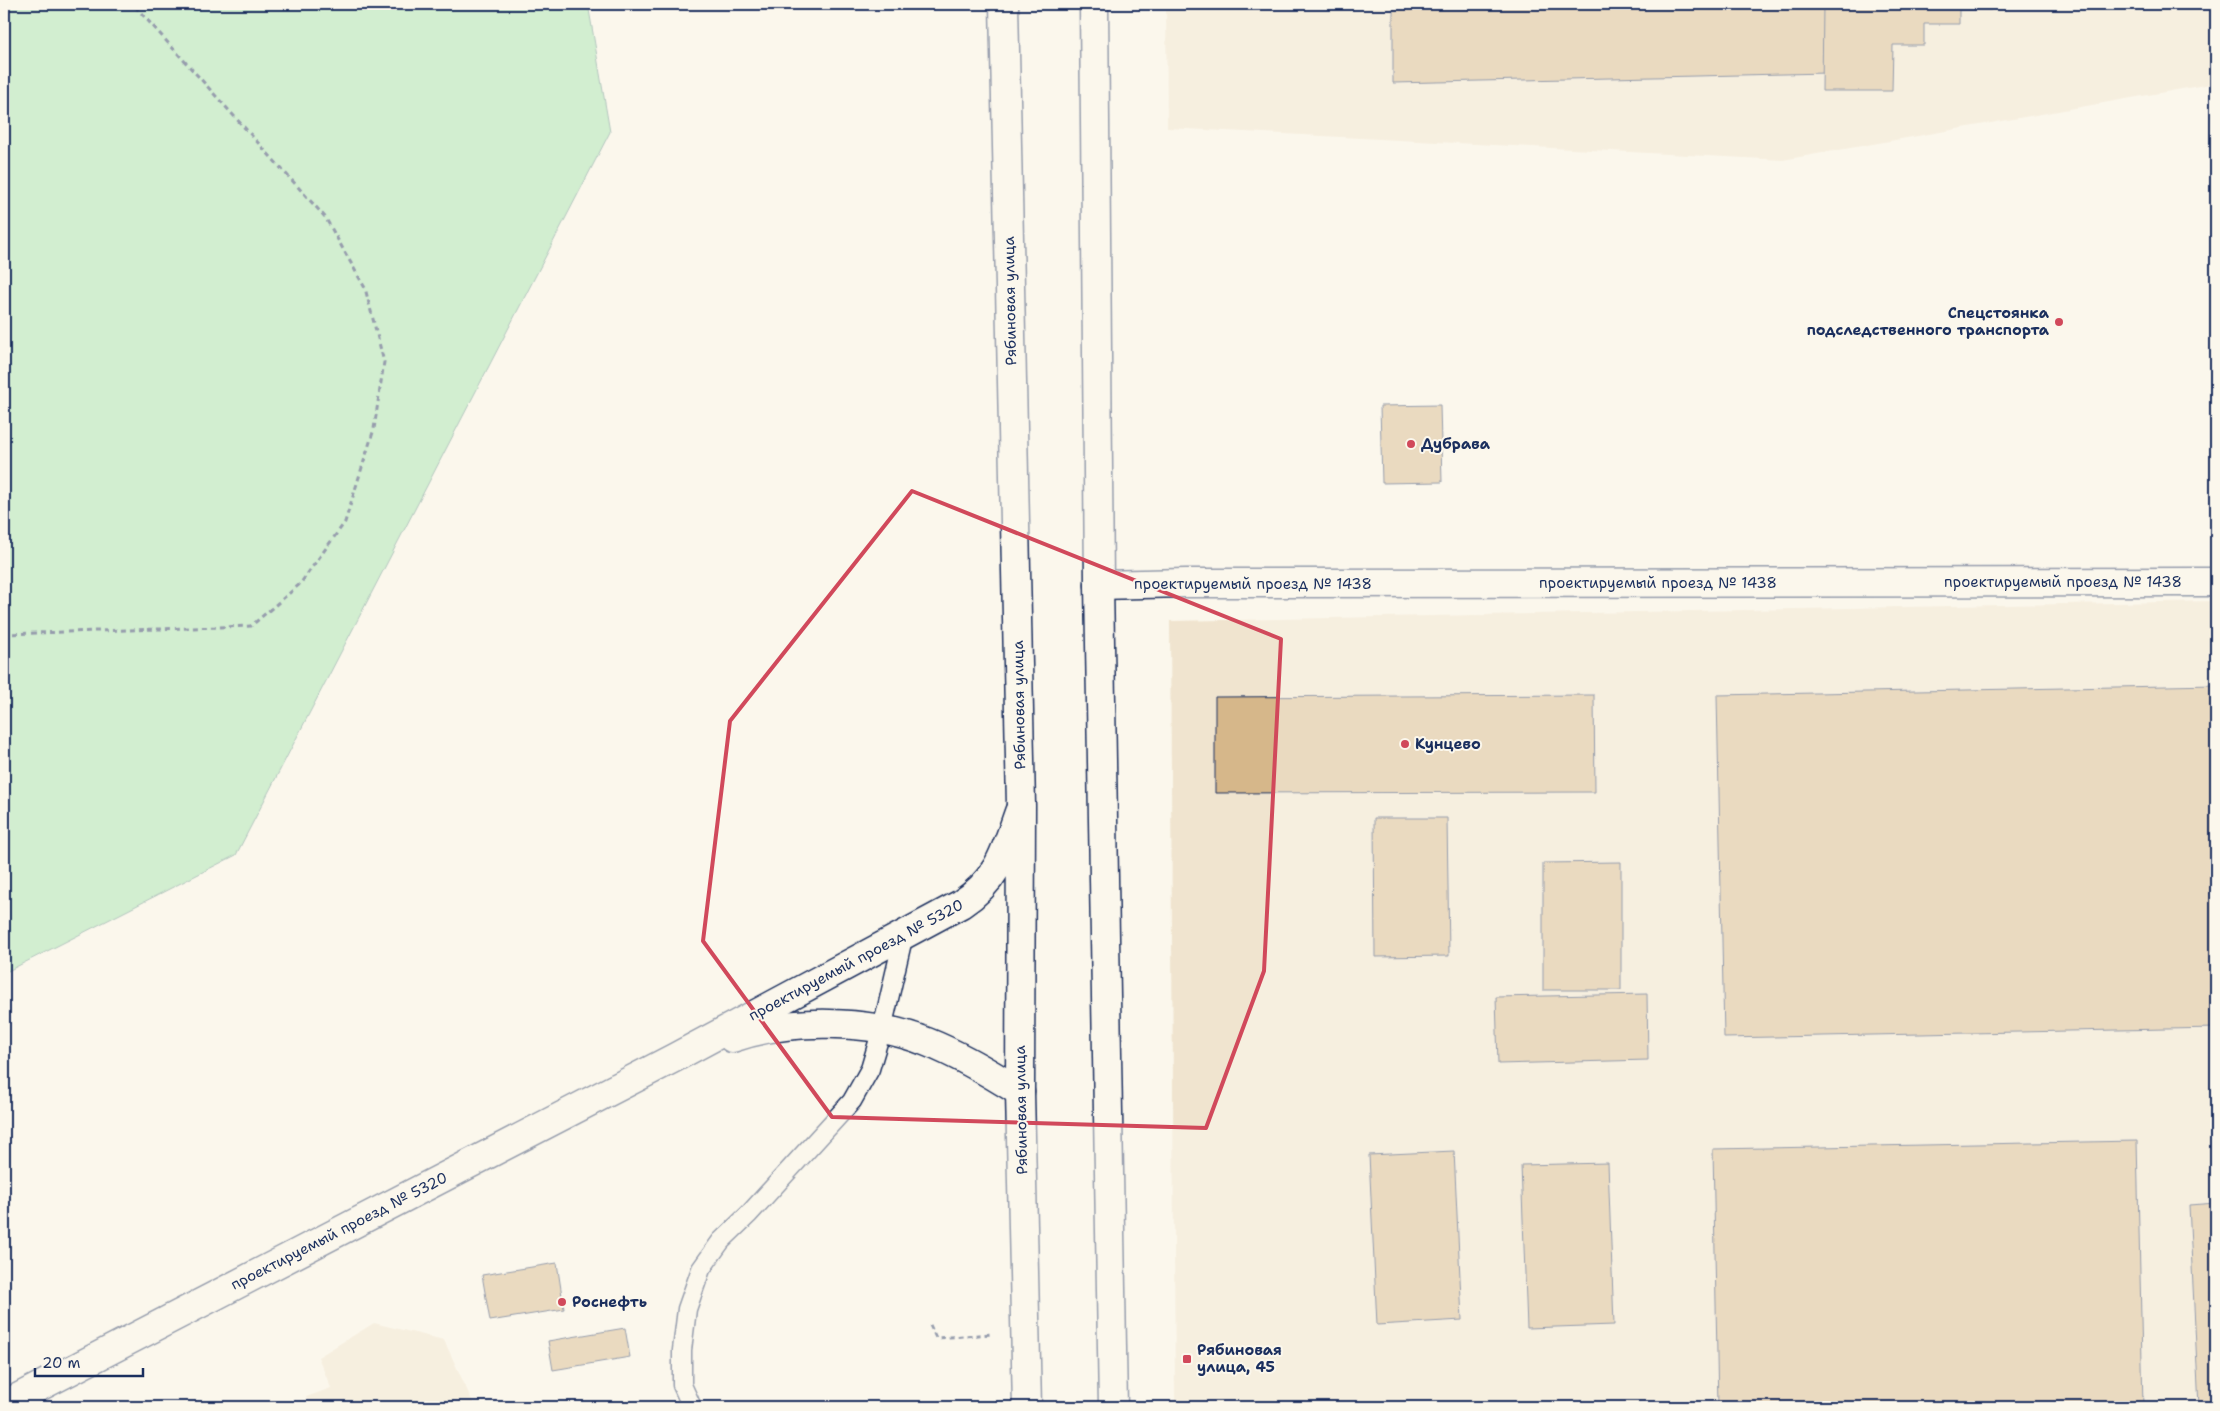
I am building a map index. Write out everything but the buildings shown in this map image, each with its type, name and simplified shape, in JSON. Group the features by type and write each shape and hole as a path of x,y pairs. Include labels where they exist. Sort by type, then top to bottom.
{"main road":[{"name":"Рябиновая улица","path":"1004,4 1021,806 1020,1092 1026,1407"},
{"path":"1094,4 1099,585 1113,1407"},
{"name":"проектируемый проезд № 1438","path":"1099,585 1186,583 2216,582"},
{"name":"проектируемый проезд № 5320","path":"4,1405 674,1058 961,904 984,887 998,868 1021,806"},
{"name":"проектируемый проезд № 5320","path":"674,1058 739,1036 769,1029 814,1025 853,1025 925,1041 960,1057 1020,1092"}],"lane":[{"path":"692,1407 682,1385 682,1350 687,1309 701,1270 721,1241 749,1214 852,1101 870,1070 882,1030 904,934"}],"path":[{"path":"4,634 251,626 300,584 345,522 374,429 384,362 365,288 325,217 133,4"},
{"path":"930,1325 936,1338 992,1334"}],"highlighted area":[{"path":"912,491 1281,639 1264,971 1206,1128 832,1117 703,941 730,721"}],"shaded area":[{"path":"1166,4 2216,4 2216,83 1783,160 1167,128"},
{"path":"2216,601 2216,1407 1175,1407 1170,621"},
{"path":"374,1323 444,1340 475,1407 309,1407 306,1397 331,1388 318,1357"}],"green space":[{"path":"4,4 588,4 610,132 236,855 4,973"}],"place":[{"name":"Спецстоянка подследственного транспорта","path":"2059,322"},
{"name":"Дубрава","path":"1411,444"},
{"name":"Кунцево","path":"1405,744"},
{"name":"Роснефть","path":"562,1302"},
{"name":"Рябиновая улица, 45","path":"1187,1359"}]}
